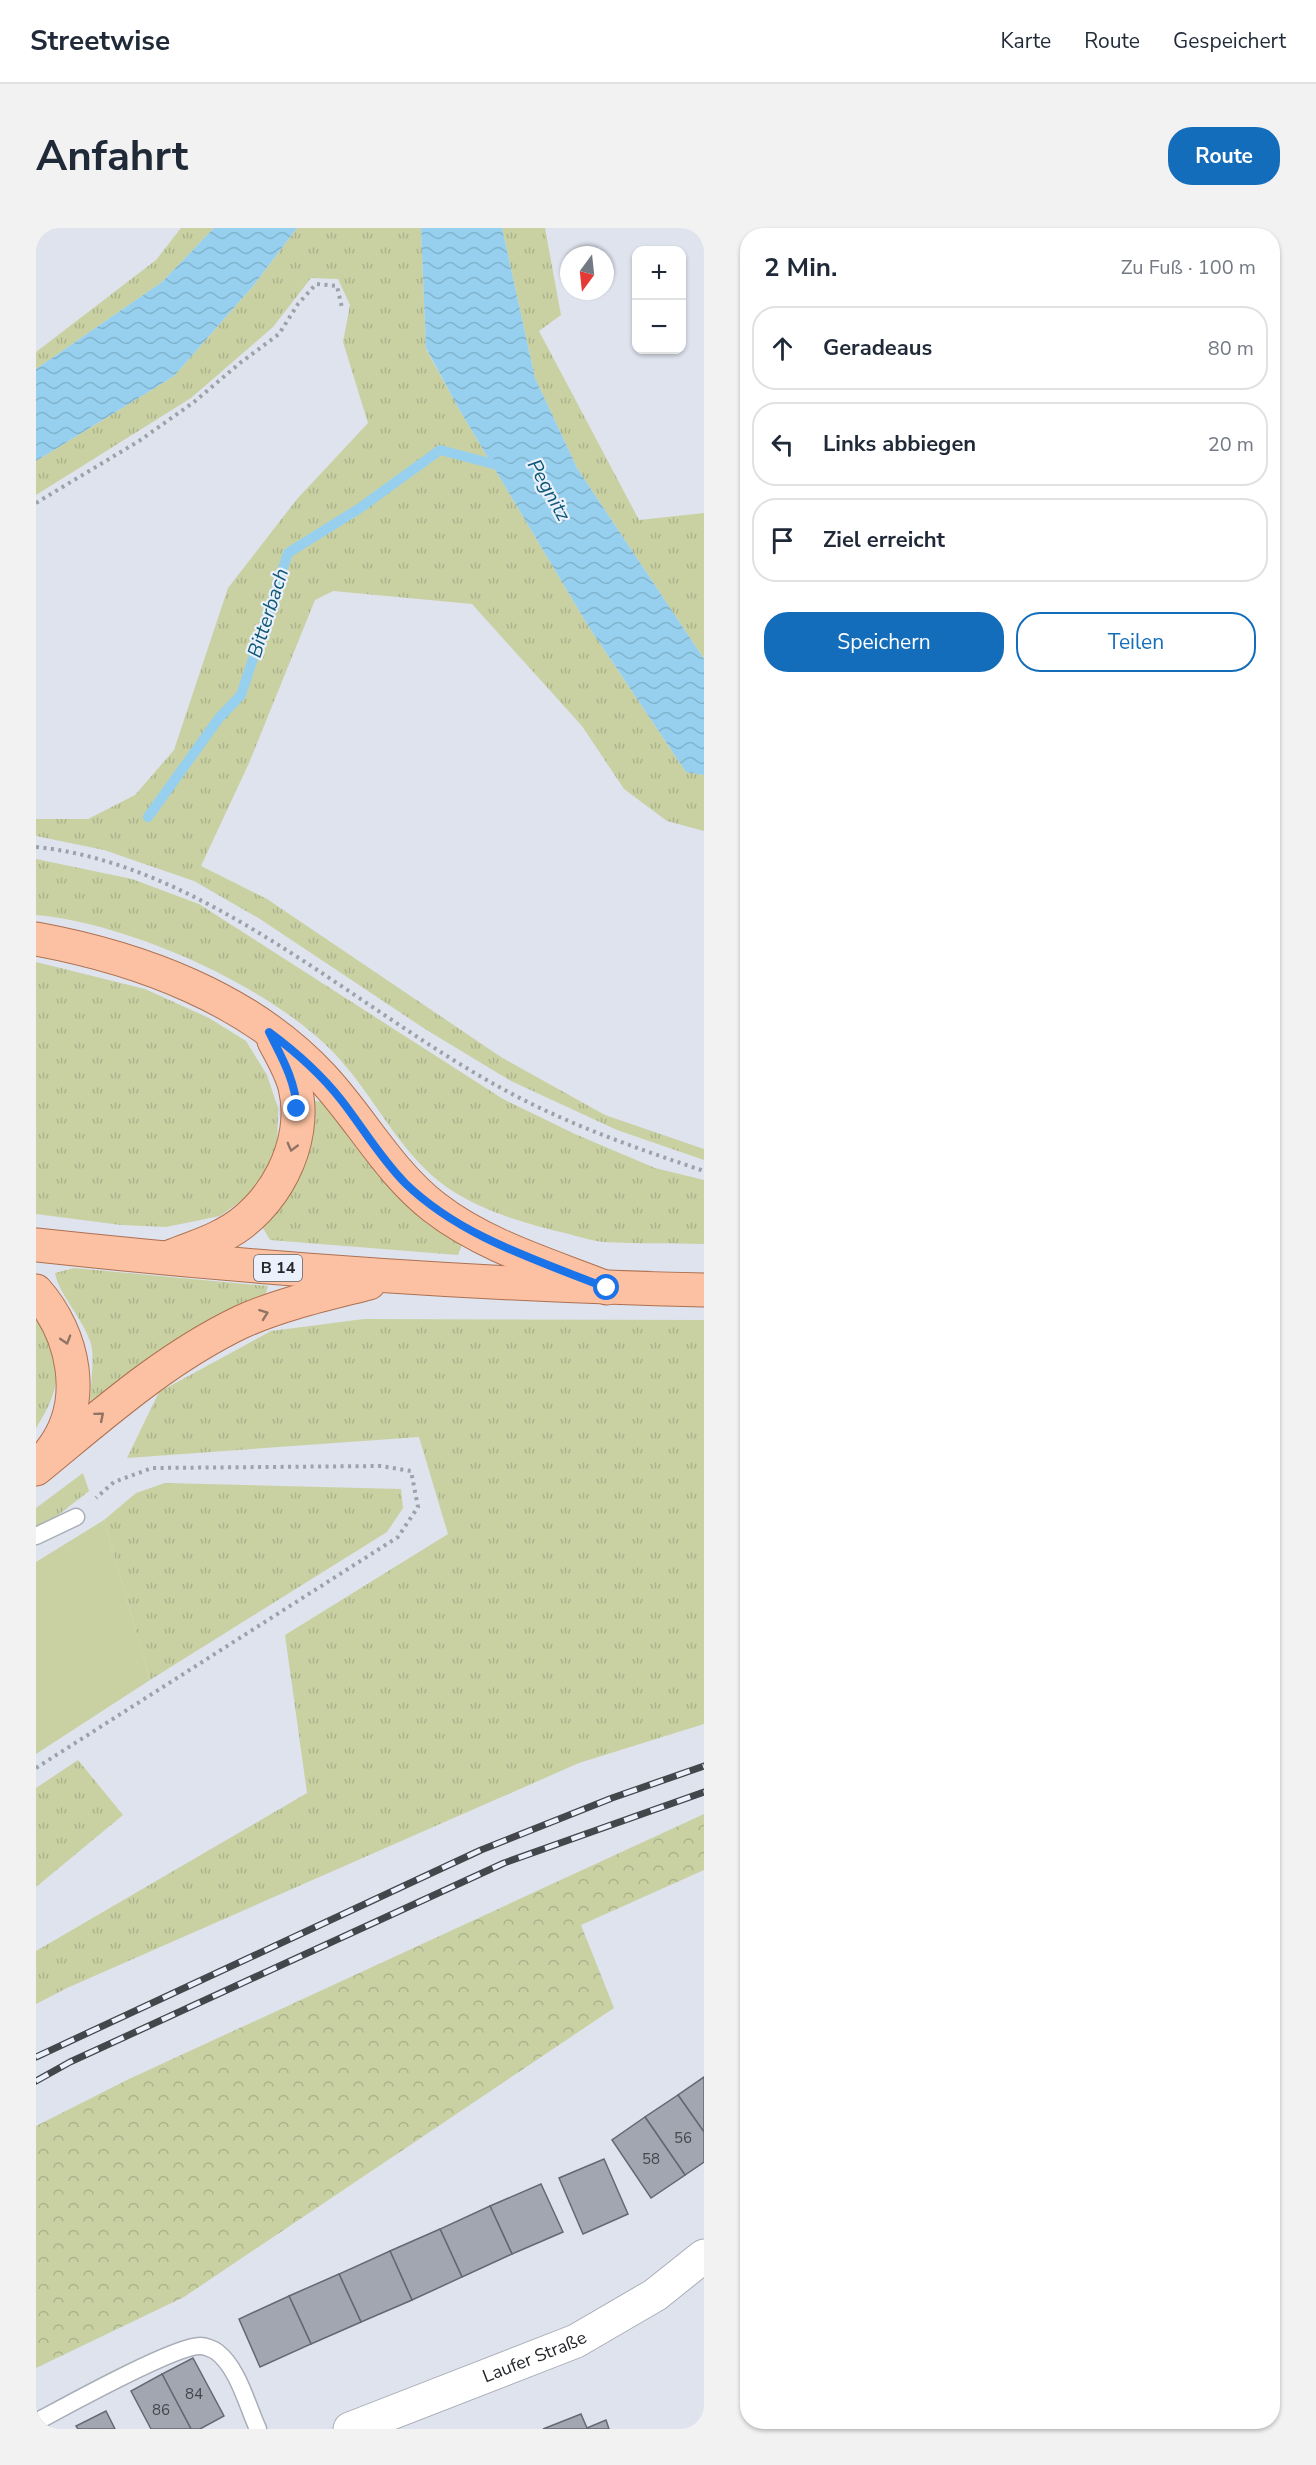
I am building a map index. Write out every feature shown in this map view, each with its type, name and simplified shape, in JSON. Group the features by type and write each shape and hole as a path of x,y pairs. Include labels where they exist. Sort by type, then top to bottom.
{"main road":[{"path":"36,939 113,956 154,970 232,1008 269,1032 322,1077 405,1183 436,1209 470,1231 607,1288"},
{"path":"165,1259 225,1235 265,1201 279,1182 296,1133 296,1088 269,1032"},
{"name":"B 14","path":"36,1245 165,1259 391,1276 607,1288 704,1290"},
{"path":"37,1468 141,1383 209,1338 244,1321 290,1304 391,1276"},
{"path":"36,1291 50,1306 64,1332 72,1360 73,1389 68,1417 56,1444 37,1468"}],"street":[{"name":"Laufer Straße","path":"350,2429 576,2341 655,2295 704,2256"}],"lane":[{"path":"36,1536 76,1517"},
{"path":"36,2422 176,2353 199,2346 215,2350 226,2361 258,2429"}],"path":[{"path":"36,503 138,441 194,402 279,334 298,304 316,284 337,286 342,308"},
{"path":"36,847 63,850 131,870 208,903 503,1089 613,1140 704,1171"},
{"path":"36,1768 398,1537 418,1507 411,1471 381,1466 152,1468 114,1482 76,1517"}],"green space":[{"path":"181,228 214,228 162,282 36,369 36,352 156,260"},
{"path":"297,228 421,228 426,349 459,409 587,624 686,772 704,775 704,831 667,821 624,789 582,726 472,604 333,591 315,600 249,763 201,866 267,899 501,1057 605,1115 704,1149 704,1160 617,1130 511,1081 425,1029 260,919 194,881 104,850 36,836 36,819 88,819 135,795 174,750 228,588 297,499 368,423 343,342 350,305 338,279 311,278 273,327 191,398 36,495 36,461 174,376 253,286"},
{"path":"502,228 545,228 561,315 539,331 639,520 704,513 704,659 577,468 535,378"},
{"path":"36,859 132,879 199,904 503,1099 575,1134 655,1168 704,1180 704,1244 595,1241 510,1218 454,1192 418,1162 333,1052 305,1027 272,1003 195,961 153,944 73,920 36,915"},
{"path":"36,962 145,989 209,1018 246,1041 267,1075 278,1108 277,1154 255,1191 220,1216 166,1227 121,1225 36,1214"},
{"path":"315,1101 326,1102 462,1245 458,1255 270,1240 263,1228 287,1198 302,1170 308,1155"},
{"path":"74,1268 268,1286 264,1300 90,1405 91,1344 61,1289 55,1273"},
{"path":"36,1311 51,1342 57,1369 52,1397 36,1428"},
{"path":"364,1319 704,1320 704,1724 579,1763 67,1988 36,2004 36,1951 307,1793 285,1635 448,1534 419,1437 127,1458 159,1392 271,1331"},
{"path":"83,1473 89,1491 52,1520 36,1526 36,1508"},
{"path":"165,1483 401,1489 403,1508 387,1532 150,1680 104,1520 136,1493"},
{"path":"104,1520 150,1680 36,1754 36,1562"},
{"path":"78,1760 123,1815 36,1887 36,1788"},
{"path":"704,1814 704,1870 581,1925 614,2008 184,2297 36,2368 36,2126 129,2079"}],"water":[{"path":"214,228 297,228 253,286 174,376 36,461 36,369 162,282"},
{"name":"Pegnitz","path":"421,228 502,228 535,378 577,468 704,659 704,775 686,772 587,624 459,409 426,348"}],"building":[{"path":"704,2077 704,2132 678,2095"},
{"path":"678,2095 704,2132 704,2162 685,2175 645,2117"},
{"path":"645,2117 685,2175 651,2198 612,2140"},
{"path":"604,2159 628,2214 583,2234 559,2178"},
{"path":"541,2184 563,2232 512,2254 490,2206"},
{"path":"490,2206 512,2254 462,2277 440,2229"},
{"path":"440,2229 462,2277 412,2300 390,2251"},
{"path":"390,2251 412,2300 361,2322 339,2274"},
{"path":"339,2274 361,2322 311,2344 289,2296"},
{"path":"289,2296 311,2344 260,2367 239,2319"},
{"path":"193,2358 224,2416 200,2429 191,2429 162,2374"},
{"path":"162,2374 191,2429 151,2429 131,2391"},
{"path":"106,2411 115,2429 78,2429 76,2426"},
{"path":"581,2414 587,2428 606,2420 609,2429 543,2429"}],"waterway":[{"name":"Bitterbach","path":"148,817 219,718 241,695 288,553 360,508 440,450 505,467"}],"railway":[{"path":"36,2057 481,1850 612,1798 704,1766"},
{"path":"36,2081 70,2062 504,1863 704,1792"}],"route":[{"path":"297,1109 296,1088 269,1032 298,1054 322,1077 405,1183 436,1209 470,1231 607,1288"}]}
